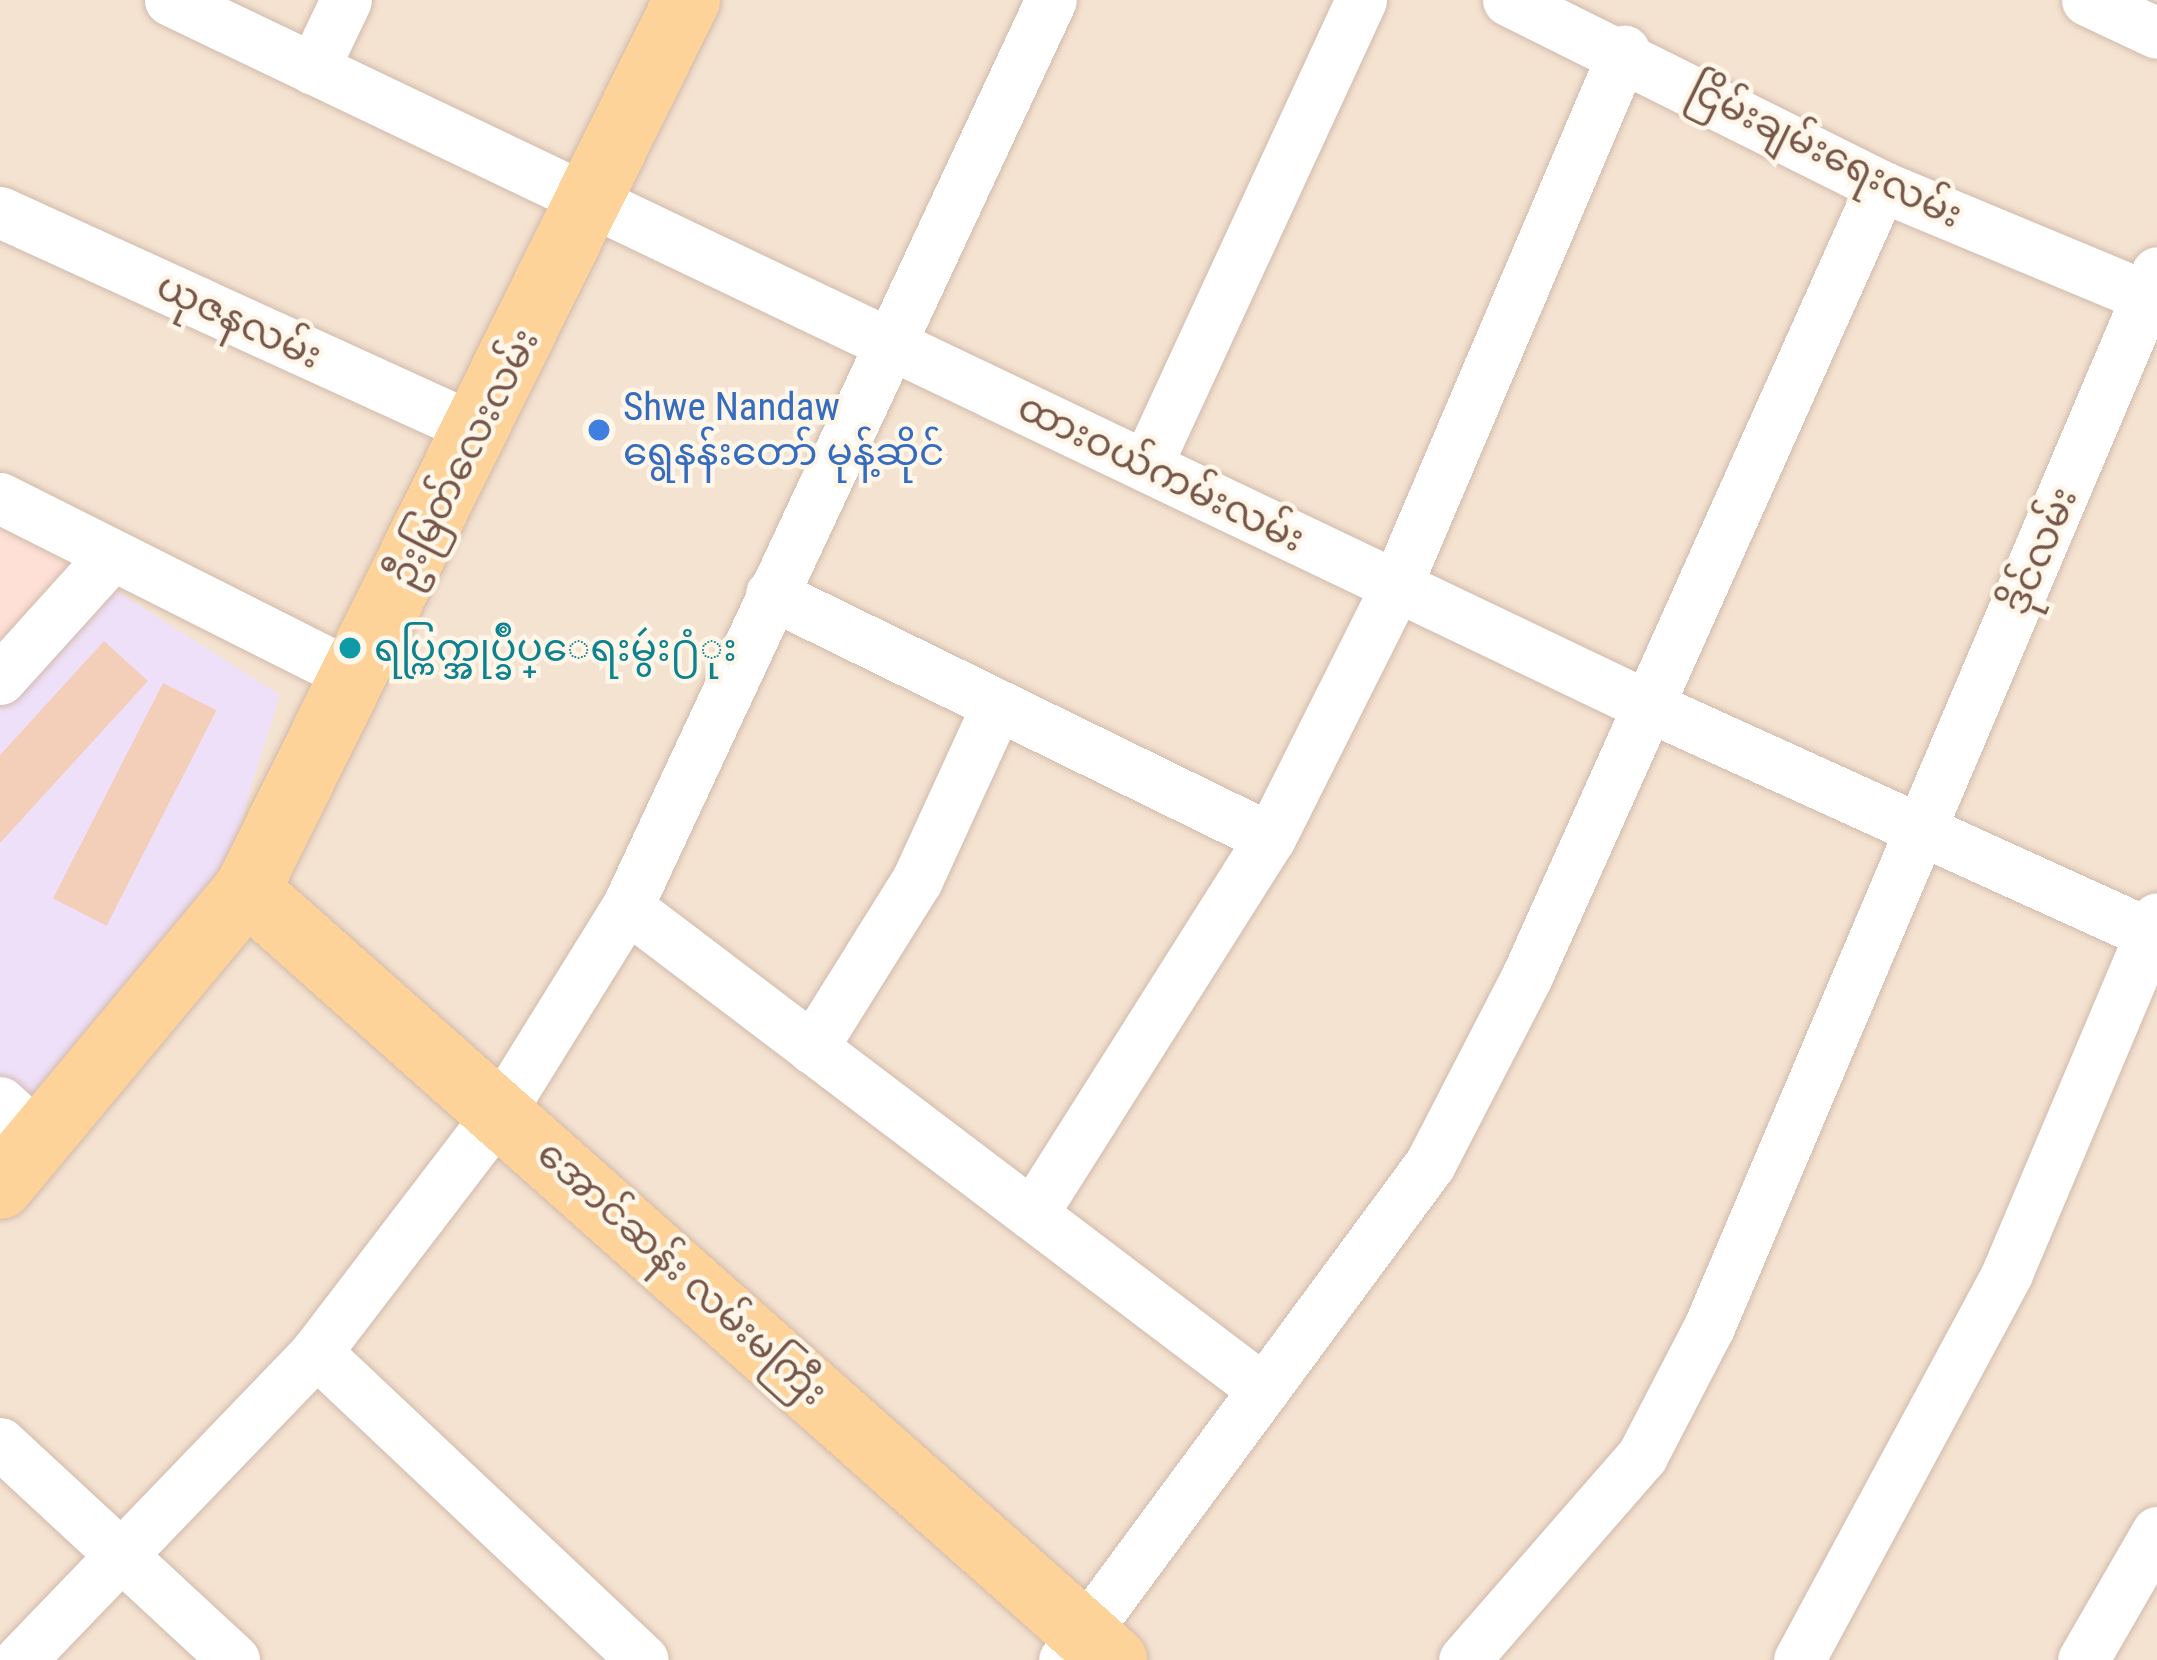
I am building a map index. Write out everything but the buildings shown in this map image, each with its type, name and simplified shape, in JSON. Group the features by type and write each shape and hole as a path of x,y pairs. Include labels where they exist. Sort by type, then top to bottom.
{"main road":[{"name":"ဦးမြတ်လေးလမ်း","path":"13,1142 247,890 590,205 687,0"},
{"name":"အောင်ဆန်း လမ်းမကြီး","path":"247,890 501,1110 1087,1652"}],"street":[{"name":"ထားဝယ်ကမ်းလမ်း","path":"170,0 590,205 1648,706 2155,929"},
{"path":"313,69 346,0"},
{"path":"20,1660 316,1352 501,1110 627,907 887,342 1051,0"},
{"path":"1146,466 1361,0"},
{"name":"ငြိမ်းချမ်းရေးလမ်း","path":"1508,0 1624,51 1881,186 2153,290"},
{"path":"2087,0 2157,33"},
{"path":"1032,1214 1270,838 1396,586 1624,51"},
{"path":"1087,1652 1264,1390 1430,1164 1648,706 1881,186"},
{"name":"ယုဇနလမ်း","path":"0,212 478,430"},
{"name":"ဒိုင်လမ်း","path":"1464,1660 1642,1456 1709,1327 2153,290"},
{"path":"0,498 354,676"},
{"path":"0,679 112,555"},
{"path":"771,594 1270,838"},
{"path":"812,1048 917,880 997,704"},
{"path":"627,907 1264,1390"},
{"path":"1799,1660 2007,1273 2155,929"},
{"path":"316,1352 643,1660"},
{"path":"0,1443 234,1660"},
{"path":"2083,1660 2157,1532"}],"shaded area":[{"path":"0,0 2157,0 2157,1660 0,1660"},
{"path":"0,525 91,570 0,669"},
{"path":"110,587 280,695 222,880 0,1132 0,707"}],"place":[{"name":"Shwe Nandaw ရွေနန်းတော် မုန့်ဆိုင်","path":"599,430"},
{"name":"ရပ္ကြက္အုပ္ခ်ဳပ္ေရးမွဴး႐ံုး","path":"350,648"}]}
